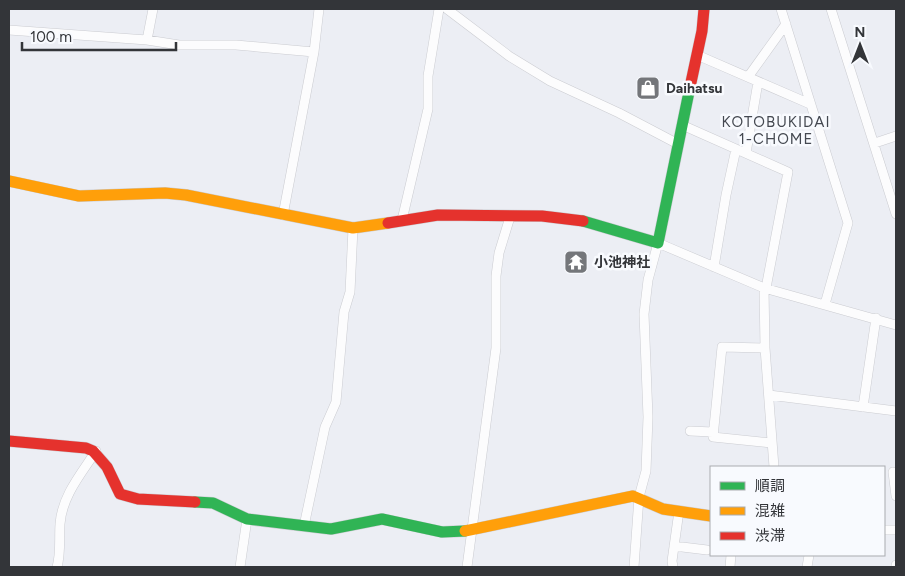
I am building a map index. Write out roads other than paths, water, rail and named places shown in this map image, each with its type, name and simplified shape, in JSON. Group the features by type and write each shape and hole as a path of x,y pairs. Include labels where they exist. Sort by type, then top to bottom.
{"street":[{"path":"147,40 153,9"},
{"path":"283,215 314,52 320,9"},
{"path":"402,220 428,109 428,76 438,9"},
{"path":"448,9 508,56 550,81 619,113 678,144"},
{"path":"781,9 848,223 825,304"},
{"path":"831,9 896,214"},
{"path":"634,567 639,497 646,471 648,417 644,314 648,280 658,243 707,10"},
{"path":"748,77 786,24"},
{"path":"9,30 147,40 179,45 236,45 314,52"},
{"path":"697,55 810,104"},
{"path":"746,153 758,82"},
{"path":"682,125 788,172 765,288 765,348 774,466"},
{"path":"875,143 896,136"},
{"path":"714,267 736,149"},
{"path":"9,181 80,196 179,194 353,228 438,215 542,216 584,221 658,243 765,288 896,325"},
{"path":"468,567 496,348 496,276 499,253 510,217"},
{"path":"304,526 325,426 336,402 344,312 350,292 353,228"},
{"path":"863,407 876,318"},
{"path":"765,348 722,347 713,437 772,443"},
{"path":"768,394 896,411"},
{"path":"690,431 713,432"},
{"path":"9,441 86,448 96,451 106,464 120,494 138,499 213,503 224,510 246,518 304,526 331,528 382,519 442,532 473,531 633,496 663,509 710,516"},
{"path":"57,567 60,524 66,497 96,451"},
{"path":"891,471 896,496"},
{"path":"673,567 672,561 679,511"},
{"path":"240,567 246,518"},
{"path":"674,546 706,550"}],"place":[{"name":"Daihatsu","path":"648,88"},
{"name":"小池神社","path":"576,262"}],"district":[{"name":"KOTOBUKIDAI 1-CHOME","path":"776,130"}]}
